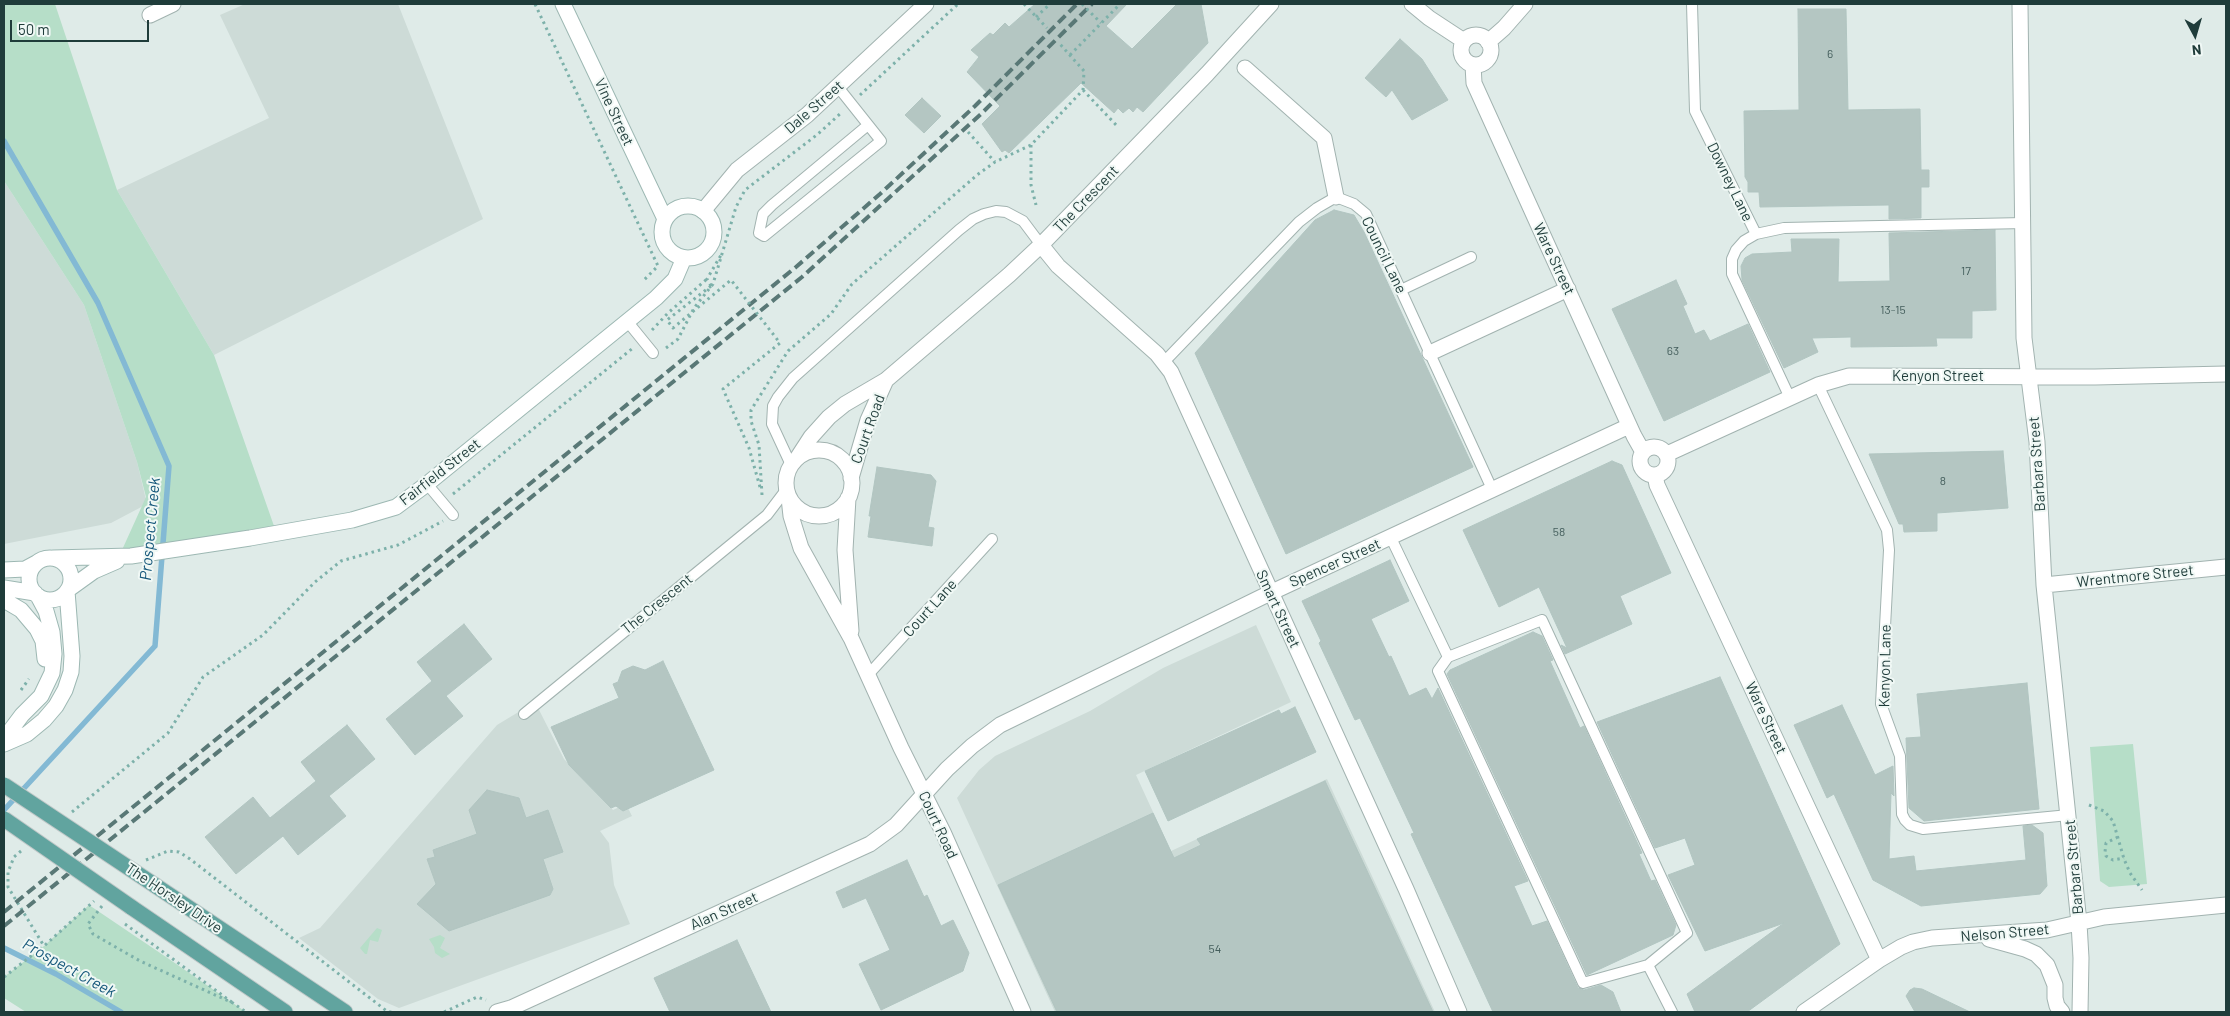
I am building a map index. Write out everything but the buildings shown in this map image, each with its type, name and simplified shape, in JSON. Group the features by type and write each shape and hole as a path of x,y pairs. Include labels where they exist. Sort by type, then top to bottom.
{"main road":[{"name":"The Horsley Drive","path":"4,785 345,1012"},
{"name":"The Horsley Drive","path":"4,820 285,1012"}],"street":[{"path":"150,15 173,4"},
{"name":"Vine Street","path":"563,4 665,220"},
{"name":"Dale Street","path":"703,211 737,170 838,87 926,4"},
{"name":"The Crescent","path":"886,380 1009,275 1041,245 1207,74 1271,4"},
{"path":"1412,4 1429,18 1464,41"},
{"path":"1488,42 1504,28 1525,4"},
{"name":"Barbara Street","path":"2020,4 2024,338 2037,442 2044,585 2079,923 2081,958 2080,1012"},
{"path":"1479,36 1488,42 1490,49 1486,61 1473,65 1464,60 1461,51 1464,41 1468,38 1479,36"},
{"name":"Ware Street","path":"1473,65 1474,83 1629,426 1643,452"},
{"path":"1245,68 1324,138 1336,197"},
{"path":"682,207 696,208 703,211 713,225 712,242 701,255 684,258 669,251 664,244 662,227 665,220 675,209 682,207"},
{"name":"Smart Street","path":"1041,245 1058,266 1164,362 1184,397 1459,1012"},
{"name":"Fairfield Street","path":"4,570 25,568 47,560 131,556 250,538 381,513 396,506 427,484 656,298 676,279 684,258"},
{"path":"1430,353 1568,289"},
{"name":"Kenyon Street","path":"1667,454 1818,385 1849,376 2226,374"},
{"name":"Court Road","path":"794,461 811,437 829,417 845,404 886,380"},
{"name":"Court Road","path":"851,478 868,420 886,380"},
{"name":"Spencer Street","path":"924,794 965,752 1000,725 1270,593 1629,426"},
{"path":"1658,447 1667,454 1669,460 1666,469 1655,475 1649,474 1642,468 1640,460 1643,452 1648,448 1658,447"},
{"path":"816,450 835,454 843,460 851,478 848,498 834,512 824,515 814,516 796,506 788,494 785,482 794,461 816,450"},
{"name":"Ware Street","path":"1655,475 1661,494 1879,960"},
{"name":"Court Road","path":"788,494 790,516 801,548 851,638 1023,1012"},
{"name":"Court Road","path":"848,498 845,550 851,638"},
{"name":"Fairfield Street","path":"68,590 100,567 131,556"},
{"path":"4,744 27,734 44,720 56,706 65,690 72,656 68,590 72,580 70,571 65,564 47,560 32,569 30,577 31,586 51,625 54,660 47,687 36,703 22,715"},
{"name":"Wrentmore Street","path":"2044,585 2226,567"},
{"path":"4,588 36,594 47,600 57,599 68,590"},
{"path":"4,600 27,616 40,635 44,647 45,661 40,683 22,715 4,739"},
{"name":"Alan Street","path":"505,1011 854,853 883,835 924,794"},
{"name":"Nelson Street","path":"1804,1012 1879,960 1900,947 1913,942 1932,938 2047,930 2104,917 2226,905"},
{"path":"1978,936 2036,954 2047,964 2052,975 2057,1006 2062,1012"}],"lane":[{"name":"Downey Lane","path":"1692,4 1695,111 1756,234 1744,241 1736,250 1731,265 1732,274 1790,398"},
{"path":"838,87 881,141 764,236 759,233 763,214 772,204 868,125"},
{"path":"1164,362 1299,222 1317,208 1336,197"},
{"name":"Council Lane","path":"1336,197 1354,204 1366,214 1492,489"},
{"path":"794,461 772,424 773,406 778,396 793,378 959,230 973,218 996,211 1006,212 1023,221 1041,245"},
{"path":"1756,234 1784,228 2024,223"},
{"path":"1401,290 1471,257"},
{"path":"626,321 653,353"},
{"name":"Kenyon Lane","path":"1818,385 1887,530 1889,550 1881,704 1900,756 1901,807 1905,820 1910,825 1923,829 2069,815"},
{"path":"427,484 453,514"},
{"name":"The Crescent","path":"524,714 767,515 788,494"},
{"path":"1391,538 1448,657"},
{"name":"Court Lane","path":"868,676 992,539"},
{"path":"1542,620 1687,933 1648,965 1583,983 1438,671 1448,657 1542,620"},
{"path":"1648,965 1672,1012"}],"path":[{"path":"535,4 658,266 643,281"},
{"path":"1036,17 1050,4"},
{"path":"1082,4 1101,23"},
{"path":"1070,55 1120,4"},
{"path":"1027,5 1047,28"},
{"path":"1058,43 1084,70 1084,90 1118,126"},
{"path":"763,502 760,445 751,421 751,410 788,351 831,314 852,284 995,162 1031,145 1084,90"},
{"path":"968,132 995,162"},
{"path":"1031,145 1031,185 1036,205"},
{"path":"443,502 642,340 668,313 707,279 724,250"},
{"path":"707,279 711,286 667,320 673,328 730,280 780,343 723,389 749,448 762,495"},
{"path":"67,815 168,733 203,678 263,635 315,582 341,561 398,545 453,514"},
{"path":"20,691 32,675"},
{"path":"2089,805 2099,808 2113,821 2130,873 2142,890"},
{"path":"2118,837 2106,843 2106,856 2113,860 2124,858"},
{"path":"29,845 14,857 8,872 8,888 44,946"},
{"path":"142,863 148,858 168,851 179,852 388,1012 392,1012"},
{"path":"4,977 44,946 97,899"},
{"path":"106,901 88,924 93,934 140,961 233,1003 246,1012"},
{"path":"444,1012 477,997 505,1011"}],"shaded area":[{"path":"245,4 398,4 483,219 214,355 117,190 269,118 220,15"},
{"path":"4,181 84,305 137,462 147,504 111,523 4,544"},
{"path":"1256,625 1291,702 1136,775 1171,851 1327,779 1435,1012 1055,1012 957,798 979,770 995,756 1090,711 1163,668"},
{"path":"535,702 564,759 613,810 626,804 632,816 600,831 609,843 614,885 630,924 399,1008 378,999 299,938 320,928 497,725"}],"green space":[{"path":"4,4 55,4 117,190 214,355 274,526 122,550 146,497 137,462 84,305 4,181"},
{"path":"2133,744 2147,884 2109,887 2100,881 2090,747"},
{"path":"89,905 246,1012 26,1012 4,998 4,977 44,946"},
{"path":"377,928 382,930 378,942 370,940 367,954 365,954 360,948"},
{"path":"440,935 445,938 440,948 450,954 442,958 435,953 429,939"}],"waterway":[{"name":"Prospect Creek","path":"4,141 98,303 169,466 155,646 4,810"},
{"name":"Prospect Creek","path":"4,948 56,974 121,1012"}],"railway":[{"path":"4,912 796,267 880,194 975,106 1077,4"},
{"path":"4,926 802,277 982,113 1092,4"}]}
